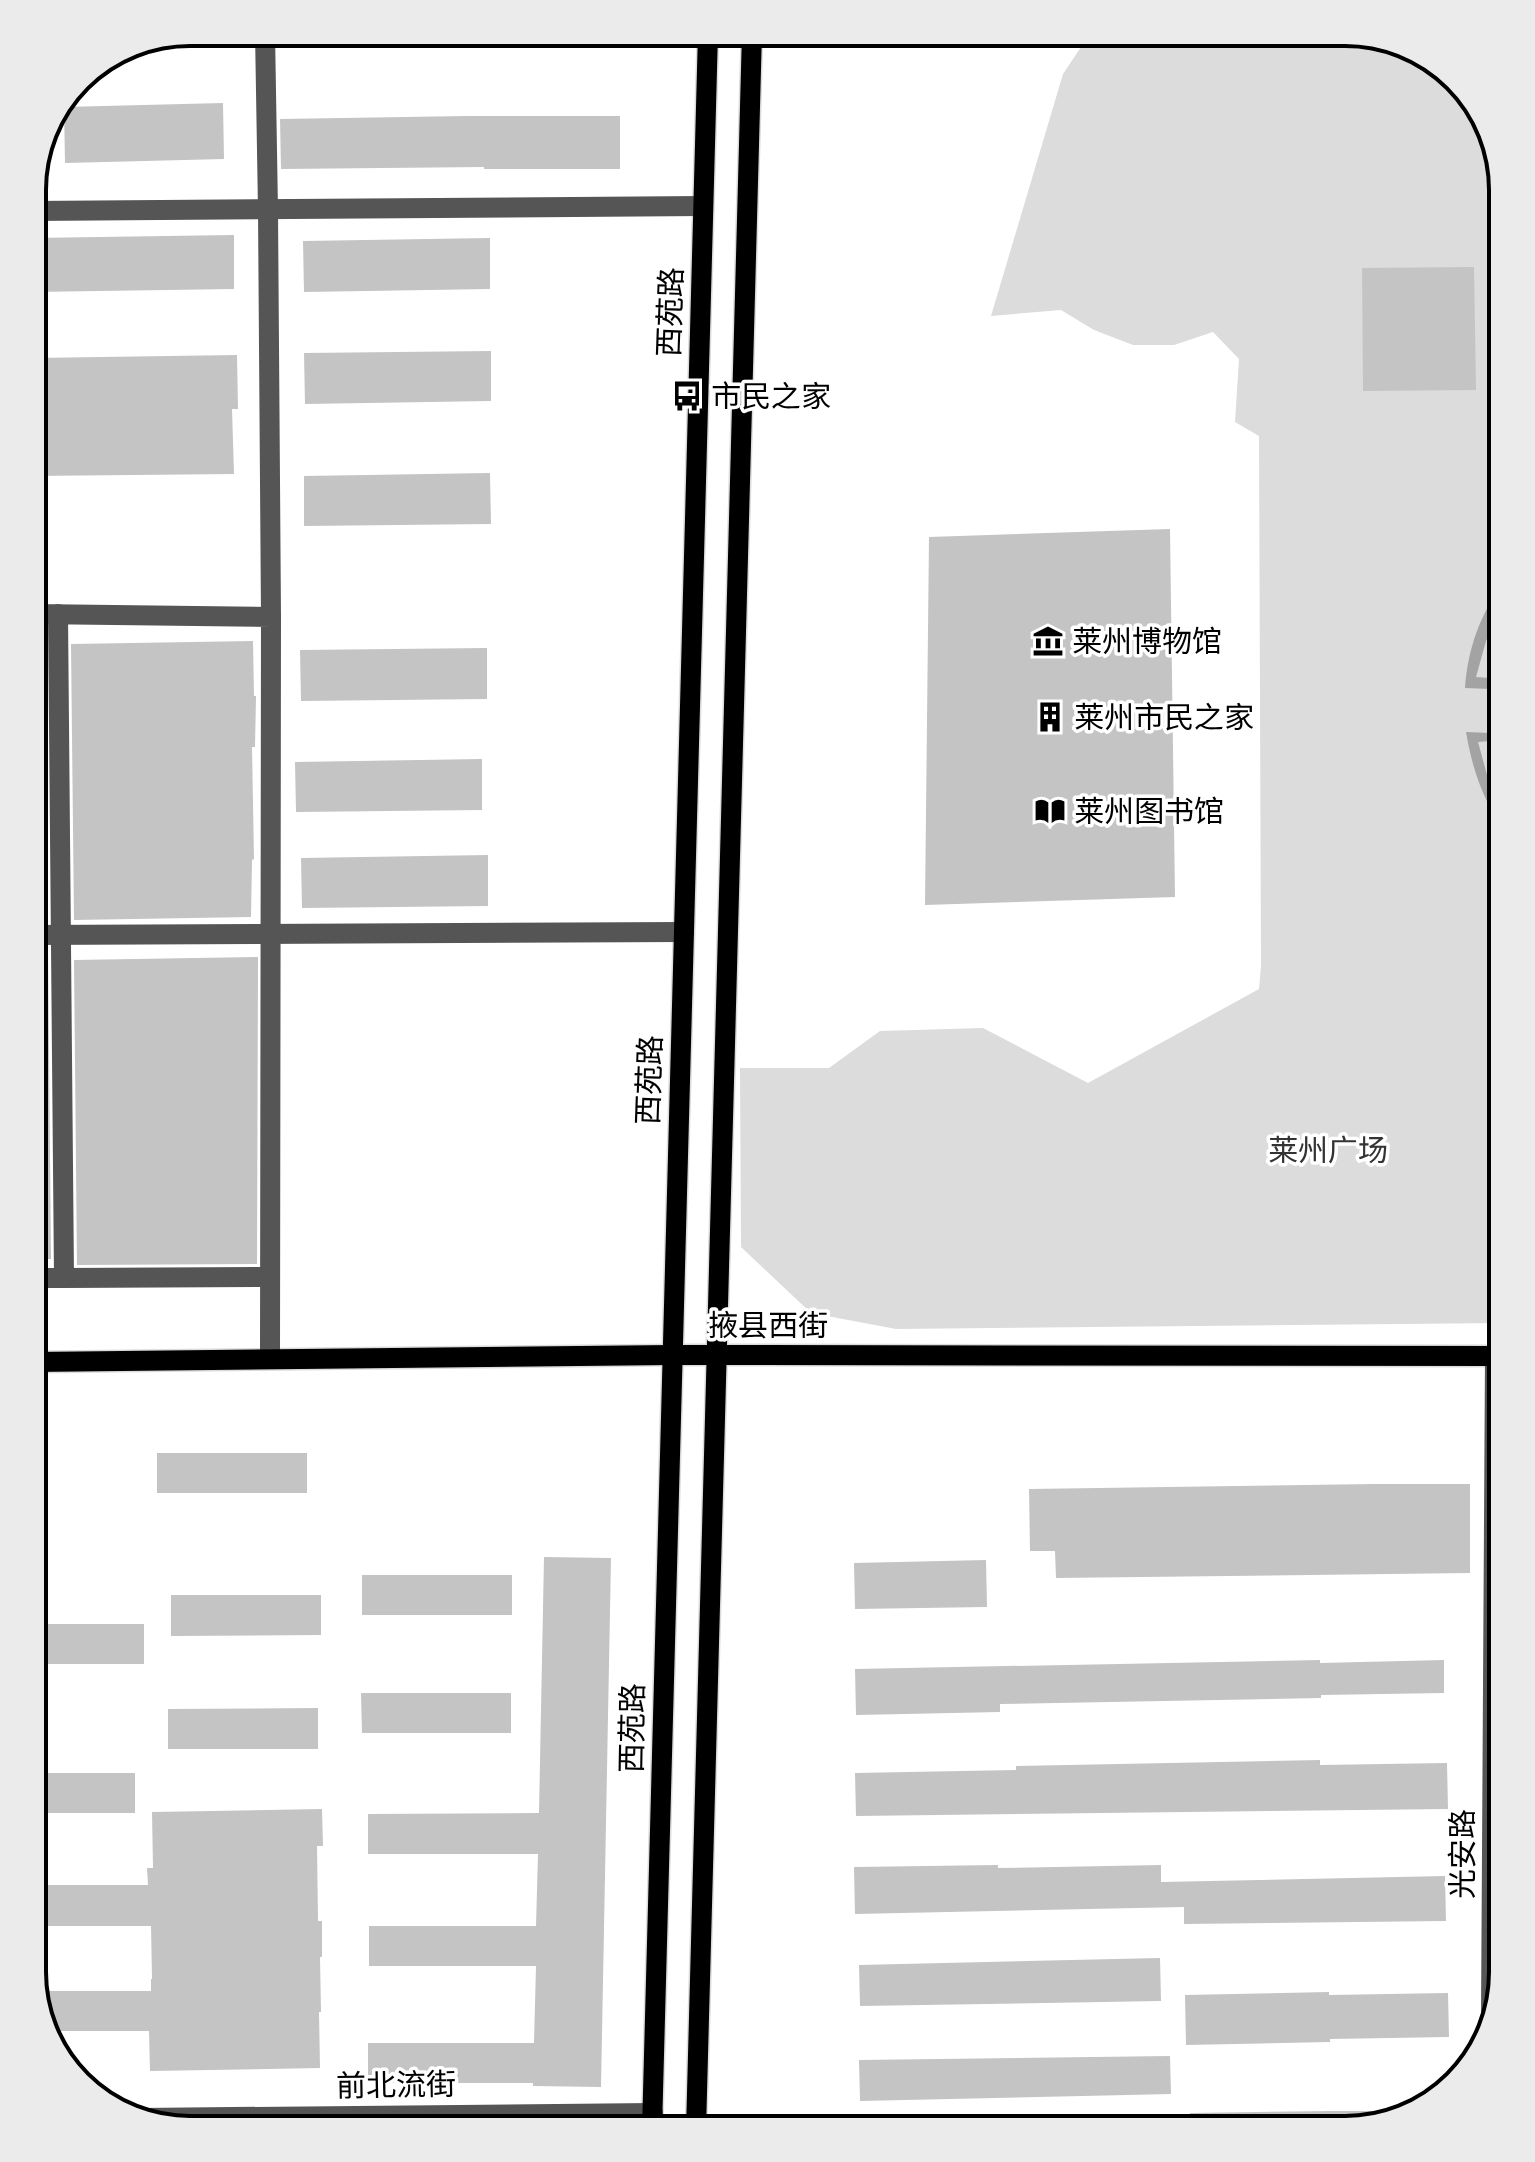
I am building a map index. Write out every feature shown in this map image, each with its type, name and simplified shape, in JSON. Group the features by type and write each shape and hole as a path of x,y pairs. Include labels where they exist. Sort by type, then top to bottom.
{"main road":[{"name":"西苑路","path":"653,2116 708,46"},
{"path":"696,2116 752,46"},
{"name":"掖县西街","path":"46,1362 716,1354 1489,1356"}],"street":[{"path":"265,46 271,617 270,1359"},
{"path":"46,211 703,206"},
{"path":"46,614 271,617"},
{"path":"58,614 64,1278"},
{"path":"46,935 684,932"},
{"path":"46,1278 270,1277"}],"green space":[{"name":"莱州广场","path":"1082,46 1354,46 1391,54 1433,76 1459,102 1478,135 1488,171 1489,190 1489,1323 896,1329 811,1313 741,1247 740,1068 829,1068 880,1031 983,1028 1088,1083 1259,989 1259,436 1235,422 1239,359 1213,332 1174,345 1133,345 1094,330 1061,310 991,316 1063,74"},
{"path":"849,2114 1183,2114 1183,2116"}],"shaded area":[{"path":"1488,607 1489,635 1476,677 1489,678 1489,689 1465,688 1476,632"},
{"path":"1466,732 1489,733 1489,741 1478,742 1489,782 1489,806 1479,782"}],"building":[{"path":"223,103 224,159 65,163 64,120 73,107"},
{"path":"620,116 620,169 281,169 280,119"},
{"path":"234,235 234,289 46,292 46,238"},
{"path":"490,238 490,289 304,292 303,241"},
{"path":"1474,267 1476,390 1363,391 1362,268"},
{"path":"491,351 491,401 305,404 304,353"},
{"path":"237,355 238,409 232,409 234,474 46,476 46,358"},
{"path":"490,473 491,524 304,526 304,476"},
{"name":"莱州市民之家","path":"1170,529 1175,897 925,905 929,537"},
{"path":"253,641 256,696 255,747 252,747 254,859 251,917 74,920 71,644"},
{"path":"487,648 487,699 301,701 300,650"},
{"path":"46,731 48,922 46,922"},
{"path":"482,759 482,810 296,812 295,762"},
{"path":"488,855 488,906 302,908 301,858"},
{"path":"46,948 48,948 51,1259 46,1259"},
{"path":"258,957 257,1264 77,1265 74,960"},
{"path":"157,1453 307,1453 307,1493 157,1493"},
{"path":"1470,1484 1470,1573 1056,1578 1055,1551 1030,1551 1029,1489"},
{"path":"544,1557 611,1558 601,2087 533,2086 533,2083 368,2083 368,2043 534,2043 536,1966 369,1966 369,1926 536,1926 538,1854 368,1854 368,1814 539,1813"},
{"path":"986,1560 987,1607 855,1609 854,1563"},
{"path":"362,1575 512,1575 512,1615 362,1615"},
{"path":"171,1595 321,1595 321,1635 171,1636"},
{"path":"46,1624 144,1624 144,1664 46,1664"},
{"path":"1320,1660 1320,1663 1444,1660 1444,1693 1000,1704 1000,1712 856,1715 855,1669"},
{"path":"361,1693 511,1693 511,1733 362,1733"},
{"path":"318,1708 318,1749 168,1749 168,1709"},
{"path":"1320,1760 1320,1765 1447,1763 1448,1809 856,1816 855,1773 1016,1770 1016,1766"},
{"path":"46,1773 135,1773 135,1813 46,1813"},
{"path":"322,1809 323,1846 317,1846 318,1921 322,1921 320,2068 150,2071 149,2031 59,2031 47,1991 151,1991 151,1926 46,1926 46,1885 148,1885 147,1868 153,1868 152,1812"},
{"path":"998,1865 998,1868 1161,1865 1161,1882 1445,1876 1446,1921 1184,1924 1184,1907 855,1914 854,1867"},
{"path":"1160,1958 1161,2001 860,2006 859,1965"},
{"path":"1329,1992 1329,1995 1448,1993 1449,2037 1186,2045 1185,1995"},
{"path":"1170,2056 1171,2094 860,2101 859,2060"},
{"path":"1382,2111 1345,2116 1190,2116 1190,2113"}],"place":[{"name":"市民之家","path":"687,396"},
{"name":"莱州博物馆","path":"1048,641"},
{"name":"莱州市民之家","path":"1050,717"},
{"name":"莱州图书馆","path":"1050,811"}]}
